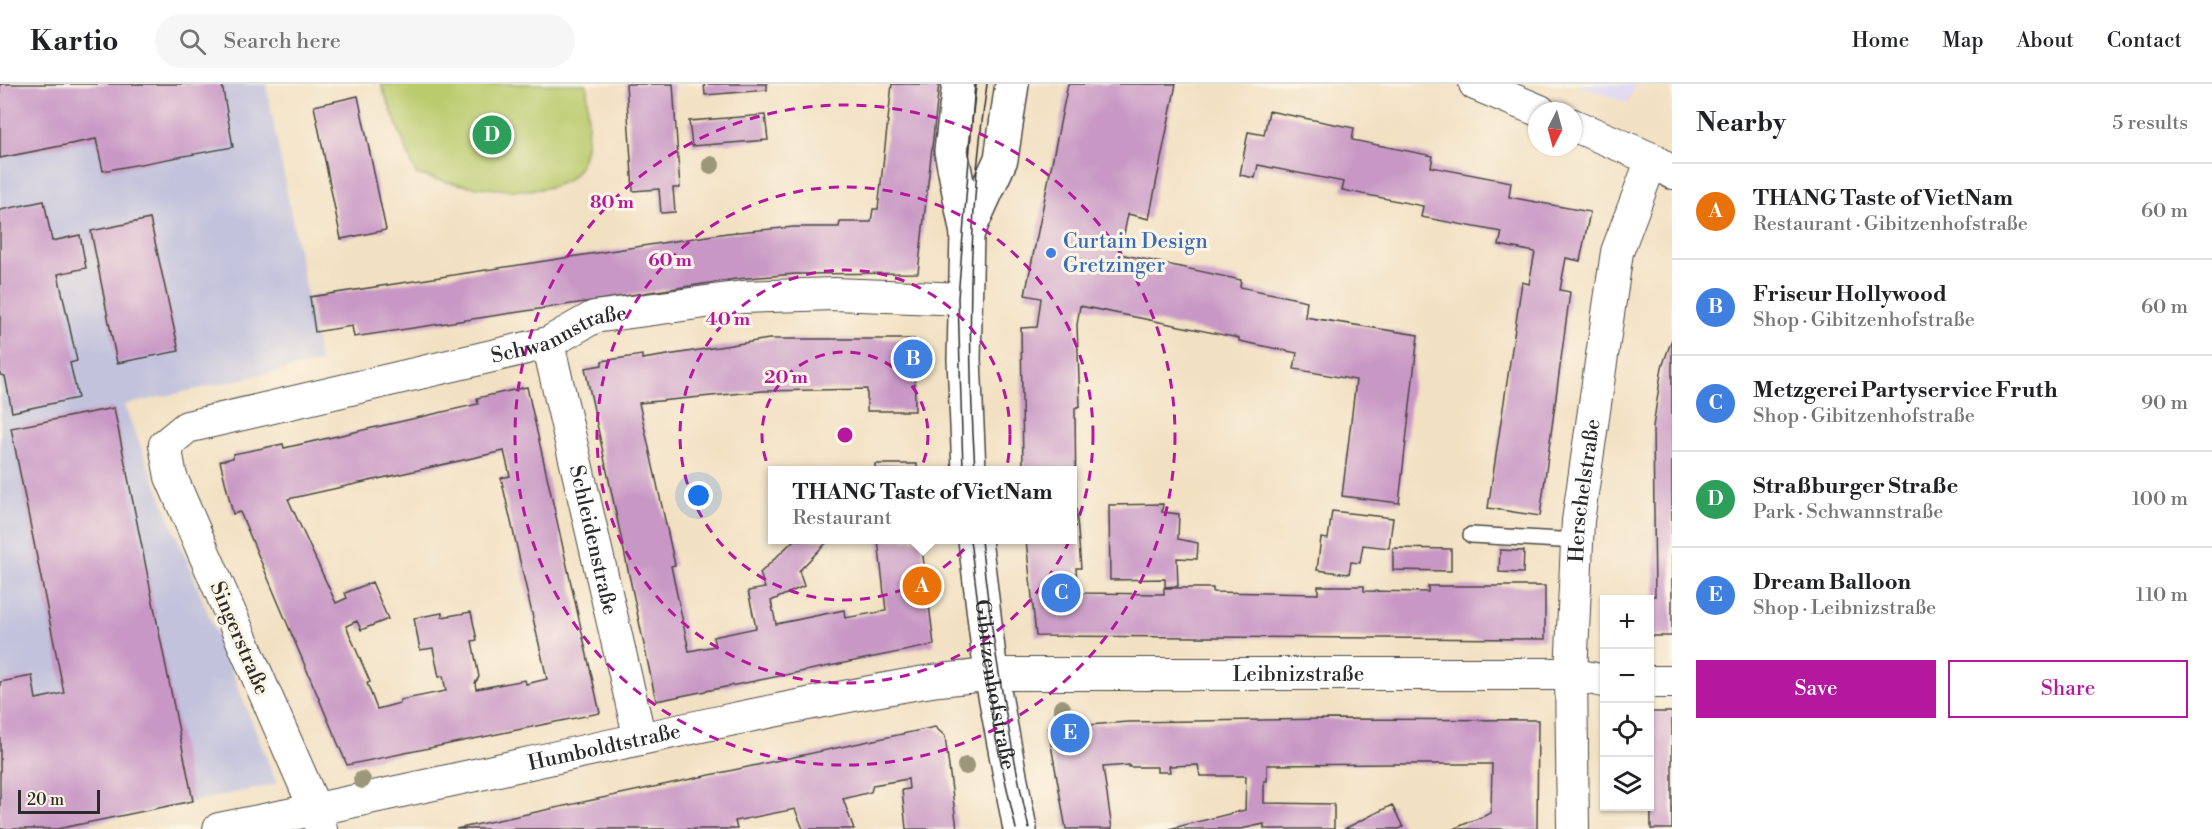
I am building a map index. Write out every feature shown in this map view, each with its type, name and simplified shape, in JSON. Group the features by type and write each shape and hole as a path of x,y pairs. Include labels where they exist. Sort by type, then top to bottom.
{"main road":[{"path":"959,84 951,151 968,234 964,359 969,466"},
{"path":"968,234 1001,159 1012,84"},
{"name":"Gibitzenhofstraße","path":"975,544 991,674 1020,829"}],"street":[{"path":"1475,84 1528,106"},
{"path":"1582,129 1662,166"},
{"name":"Herschelstraße","path":"1573,829 1571,674 1577,541 1617,252 1662,166"},
{"name":"Schwannstraße","path":"165,445 187,426 548,343 594,317 743,297 834,294 966,299"},
{"name":"Schleidenstraße","path":"548,343 640,739"},
{"name":"Singerstraße","path":"165,445 171,477 318,820"},
{"name":"Humboldtstraße","path":"219,829 318,820 640,739 921,683 991,674"},
{"name":"Leibnizstraße","path":"991,674 1571,674 1600,680"},
{"path":"1654,682 1672,682"}],"lane":[{"path":"1472,535 1577,541"}],"shaded area":[{"path":"0,84 266,84 320,362 124,405 277,784 64,829 0,829"},
{"path":"1576,84 1635,84 1628,103"}],"green space":[{"path":"381,84 587,84 588,129 582,162 577,171 565,182 546,188 524,190 476,187 416,174"}],"building":[{"path":"0,84 222,84 233,147 103,171 96,139 0,158"},
{"path":"626,84 673,84 680,188 673,188 675,212 661,213 659,189 633,191"},
{"path":"704,84 767,84 767,90 705,95"},
{"path":"892,84 939,84 918,273 795,274 736,279 354,337 352,326 315,332 310,297 727,233 794,227 839,227 840,222 871,222 873,209 878,209"},
{"path":"1068,84 1176,84 1149,219 1128,214 1120,254 1241,280 1240,287 1307,301 1305,317 1418,335 1399,503 1342,496 1356,380 1294,369 1297,353 1239,341 1239,338 1080,306 1077,325 1080,406 1075,408 1076,466 1023,466 1021,328 1037,327 1041,298 1025,295"},
{"path":"358,96 386,230 341,239 314,106"},
{"path":"1269,111 1354,128 1352,140 1433,156 1431,167 1511,182 1509,197 1590,212 1580,261 1566,258 1560,290 1570,292 1540,516 1488,508 1522,282 1529,284 1535,252 1499,245 1502,232 1421,217 1423,206 1342,190 1344,182 1258,165 1255,178 1240,175 1248,132 1264,135"},
{"path":"765,115 768,140 692,146 689,121"},
{"path":"44,201 52,241 80,235 86,268 58,274 77,361 70,363 78,398 12,412 5,376 0,375 0,210"},
{"path":"150,219 179,351 117,363 91,231"},
{"path":"769,339 914,339 915,411 867,411 867,389 763,391 639,403 675,565 671,566 689,651 715,646 713,637 756,628 748,591 765,588 760,573 790,544 825,544 799,571 804,586 771,601 776,624 844,610 845,618 886,611 878,544 921,544 934,645 656,701 585,368 602,365 602,361 642,355 642,359"},
{"path":"1672,339 1672,636 1654,636 1653,427 1662,367"},
{"path":"527,387 600,713 347,765 240,512 233,514 220,461 233,458 233,454 283,444 284,448 478,404 477,398","holes":["504,451 510,476 501,478 547,679 526,684 525,680 476,689 475,683 479,677 472,641 477,640 471,612 442,617 442,613 414,618 420,650 433,648 439,677 443,676 446,691 400,700 400,703 377,709 367,683 370,682 346,626 357,621 361,630 388,619 372,582 345,593 347,598 336,603 288,499"]},
{"path":"114,408 193,801 57,829 0,829 0,682 32,676 36,699 64,693 11,428"},
{"path":"875,464 917,464 917,466 875,466"},
{"path":"1163,504 1162,512 1179,514 1178,539 1198,543 1197,559 1177,558 1178,586 1165,587 1165,579 1110,580 1109,505"},
{"path":"1332,511 1393,518 1389,548 1363,545 1360,563 1351,562 1349,574 1317,570 1321,538 1328,539"},
{"path":"1077,519 1081,568 1076,568 1078,593 1164,594 1164,588 1213,588 1213,592 1318,594 1318,586 1364,586 1364,591 1428,592 1428,586 1545,586 1545,639 1036,636 1026,544 1077,544"},
{"path":"1393,548 1451,549 1451,571 1393,570"},
{"path":"1500,550 1524,551 1523,573 1499,572"},
{"path":"1654,712 1672,712 1672,829 1651,829 1651,811 1654,811"},
{"path":"1330,719 1538,720 1537,829 1453,829 1491,813 1492,764 1396,764 1267,765 1264,803 1334,804 1334,829 1264,829 1264,824 1241,829 1169,829 1245,810 1246,776 1200,776 1198,765 1169,766 1170,772 1157,772 1157,767 1129,767 1129,765 1103,767 1112,829 1066,829 1048,728 1128,722"},
{"path":"935,727 945,736 957,829 906,829 902,790 909,789 908,779 873,785 871,792 843,799 854,829 803,829 795,809 735,821 737,829 456,829"},
{"path":"1392,805 1403,827 1399,829 1344,829"}],"tram line":[{"path":"963,466 958,298 975,84"},
{"path":"975,466 970,325 971,277 976,181 987,84"},
{"path":"971,544 994,730 1016,829"},
{"path":"981,544 1001,685 1029,829"}],"place":[{"name":"Straßburger Straße","path":"492,135"},
{"name":"Curtain Design Gretzinger","path":"1051,253"},
{"name":"Friseur Hollywood","path":"913,359"},
{"name":"THANG Taste of VietNam","path":"922,586"},
{"name":"Metzgerei Partyservice Fruth","path":"1061,593"},
{"name":"Dream Balloon","path":"1070,733"}]}
